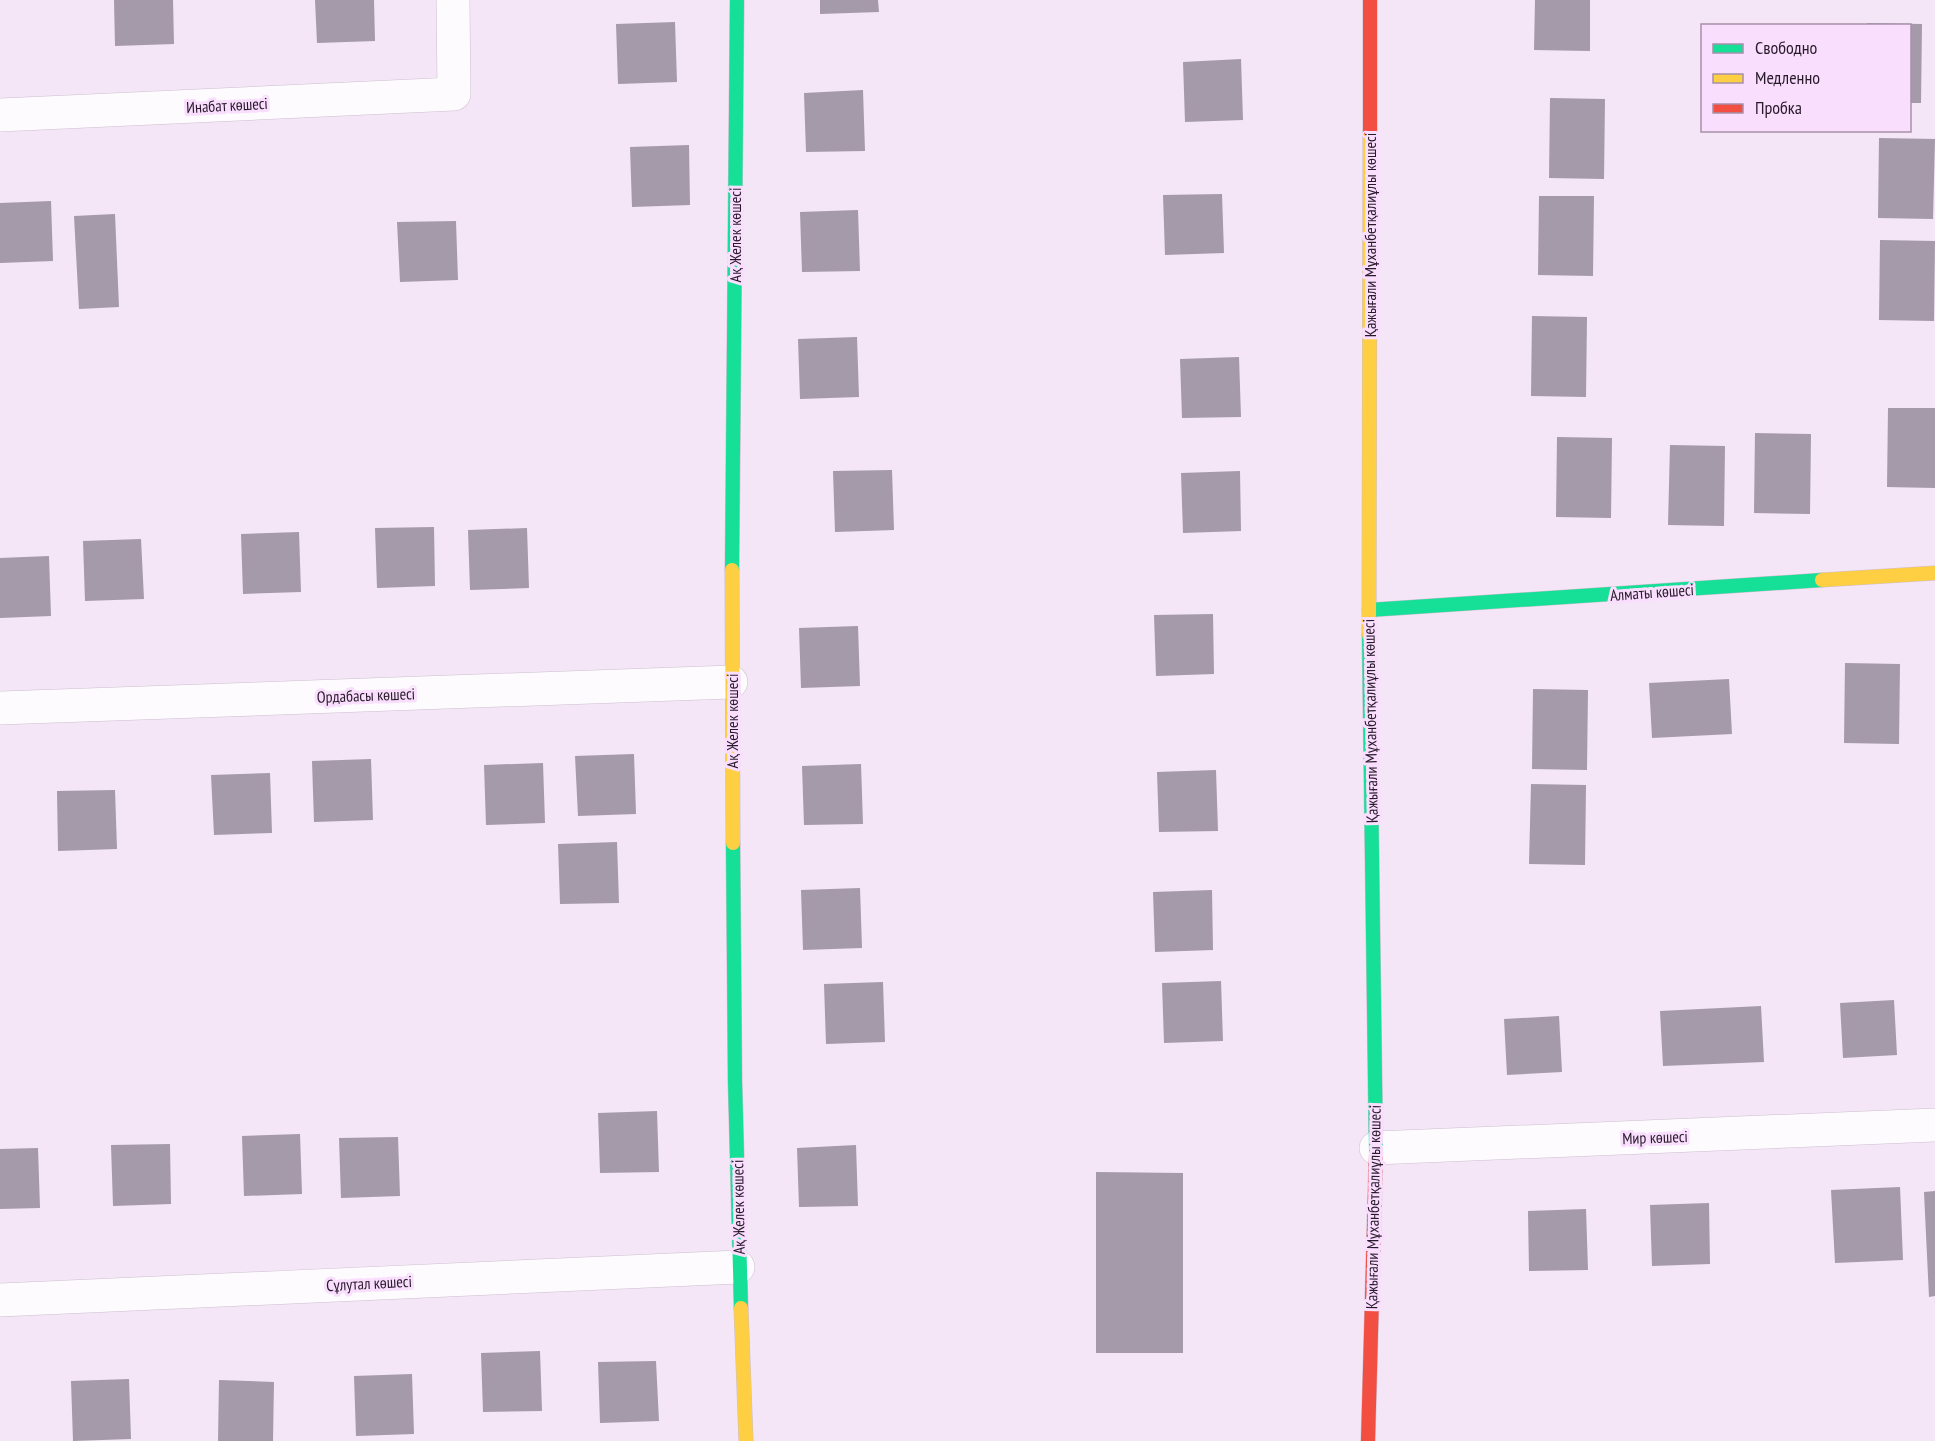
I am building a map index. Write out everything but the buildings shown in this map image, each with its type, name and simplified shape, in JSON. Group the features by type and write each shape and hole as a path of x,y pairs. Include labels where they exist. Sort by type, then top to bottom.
{"street":[{"name":"Инабат көшесі","path":"0,116 454,94 453,0"},
{"name":"Ақ Желек көшесі","path":"737,0 731,682 738,1267 746,1441"},
{"name":"Қажығали Мұханбетқалиұлы көшесі","path":"1368,1441 1376,1148 1369,610 1370,0"},
{"name":"Алматы көшесі","path":"1369,610 1935,573"},
{"name":"Ордабасы көшесі","path":"0,708 731,682"},
{"name":"Мир көшесі","path":"1376,1148 1935,1125"},
{"name":"Сұлутал көшесі","path":"0,1300 738,1267"}],"traffic: fast":[{"path":"732,570 737,0"},
{"path":"1369,610 1822,580"},
{"path":"1369,635 1376,1153"},
{"path":"733,843 735,1081 741,1308"}],"traffic: slow":[{"path":"1369,635 1370,130"},
{"path":"732,570 733,843"},
{"path":"1822,580 1935,573"},
{"path":"741,1308 746,1441"}],"traffic: jam":[{"path":"1370,0 1370,130"},
{"path":"1368,1441 1376,1153"}]}
